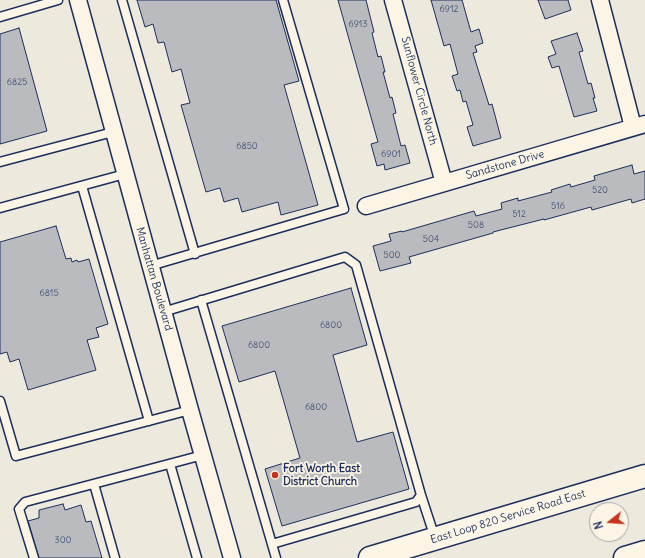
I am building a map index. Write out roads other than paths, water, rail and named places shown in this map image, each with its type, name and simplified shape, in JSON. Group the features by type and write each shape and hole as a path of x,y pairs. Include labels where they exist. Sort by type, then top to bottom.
{"main road":[{"name":"East Loop 820 Service Road East","path":"370,558 645,476"},
{"path":"624,558 645,552"}],"street":[{"name":"Manhattan Boulevard","path":"78,0 113,132 232,558"},
{"name":"Sunflower Circle North","path":"393,0 444,183"},
{"path":"600,0 639,125"},
{"name":"Sandstone Drive","path":"366,206 639,125"}],"lane":[{"path":"0,17 58,0"},
{"path":"122,0 195,254"},
{"path":"150,266 344,209 283,0"},
{"path":"0,162 113,132"},
{"path":"0,208 125,174"},
{"path":"82,186 149,421"},
{"path":"163,312 345,257 356,265 421,495 435,538"},
{"path":"201,300 276,558"},
{"path":"0,401 16,456 190,410"},
{"path":"34,558 20,509 25,502 203,455"},
{"path":"170,464 197,558"},
{"path":"94,484 115,558"},
{"path":"272,544 416,502 421,495"}],"place":[{"name":"Fort Worth East District Church","path":"275,475"}]}
